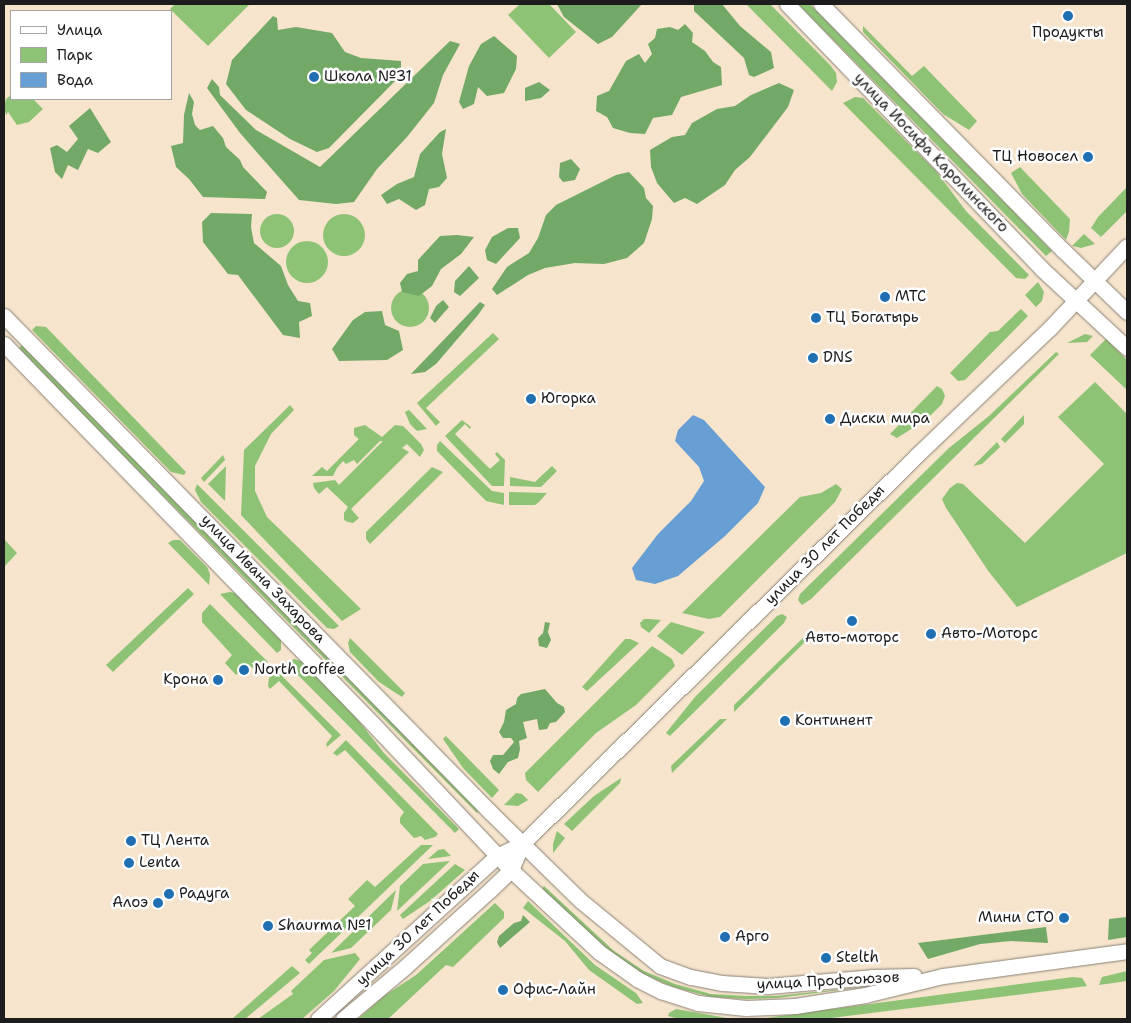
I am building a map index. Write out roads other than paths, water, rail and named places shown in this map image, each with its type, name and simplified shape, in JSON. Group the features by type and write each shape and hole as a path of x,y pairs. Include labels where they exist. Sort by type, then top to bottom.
{"main road":[{"name":"улица Иосифа Каролинского","path":"787,4 936,157 969,195 1127,348"},
{"name":"улица Иосифа Каролинского","path":"821,4 1127,312"},
{"name":"улица 30 лет Победы","path":"318,1019 497,856 522,844 1076,300 1127,246"},
{"name":"улица Ивана Захарова","path":"4,316 522,844"},
{"name":"улица Ивана Захарова","path":"4,344 373,724 511,870"},
{"name":"улица 30 лет Победы","path":"343,1019 406,967 511,870 522,844"},
{"name":"улица Профсоюзов","path":"522,844 581,901 660,966 691,977 722,983 768,986 872,977 944,976"},
{"name":"улица Профсоюзов","path":"511,870 599,952 637,979 661,991 698,1003 746,1008 795,1006 865,995 944,976 1127,952"}],"water":[{"path":"693,415 704,420 765,487 758,503 725,536 678,576 655,584 636,580 632,568 658,534 691,501 704,481 699,467 675,441 678,430"}],"place":[{"name":"Продукты","path":"1068,16"},
{"name":"Школа №31","path":"314,77"},
{"name":"ТЦ Новосел","path":"1088,157"},
{"name":"МТС","path":"885,297"},
{"name":"ТЦ Богатырь","path":"816,318"},
{"name":"DNS","path":"813,358"},
{"name":"Югорка","path":"531,399"},
{"name":"Диски мира","path":"830,419"},
{"name":"Авто-моторс","path":"852,621"},
{"name":"Авто-Моторс","path":"931,634"},
{"name":"North coffee","path":"244,670"},
{"name":"Крона","path":"218,680"},
{"name":"Континент","path":"785,721"},
{"name":"ТЦ Лента","path":"131,841"},
{"name":"Lenta","path":"129,863"},
{"name":"Радуга","path":"169,894"},
{"name":"Алоэ","path":"158,903"},
{"name":"Мини СТО","path":"1064,918"},
{"name":"Shaurma №1","path":"268,926"},
{"name":"Арго","path":"725,937"},
{"name":"Stelth","path":"826,958"},
{"name":"Офис-Лайн","path":"503,990"}]}
